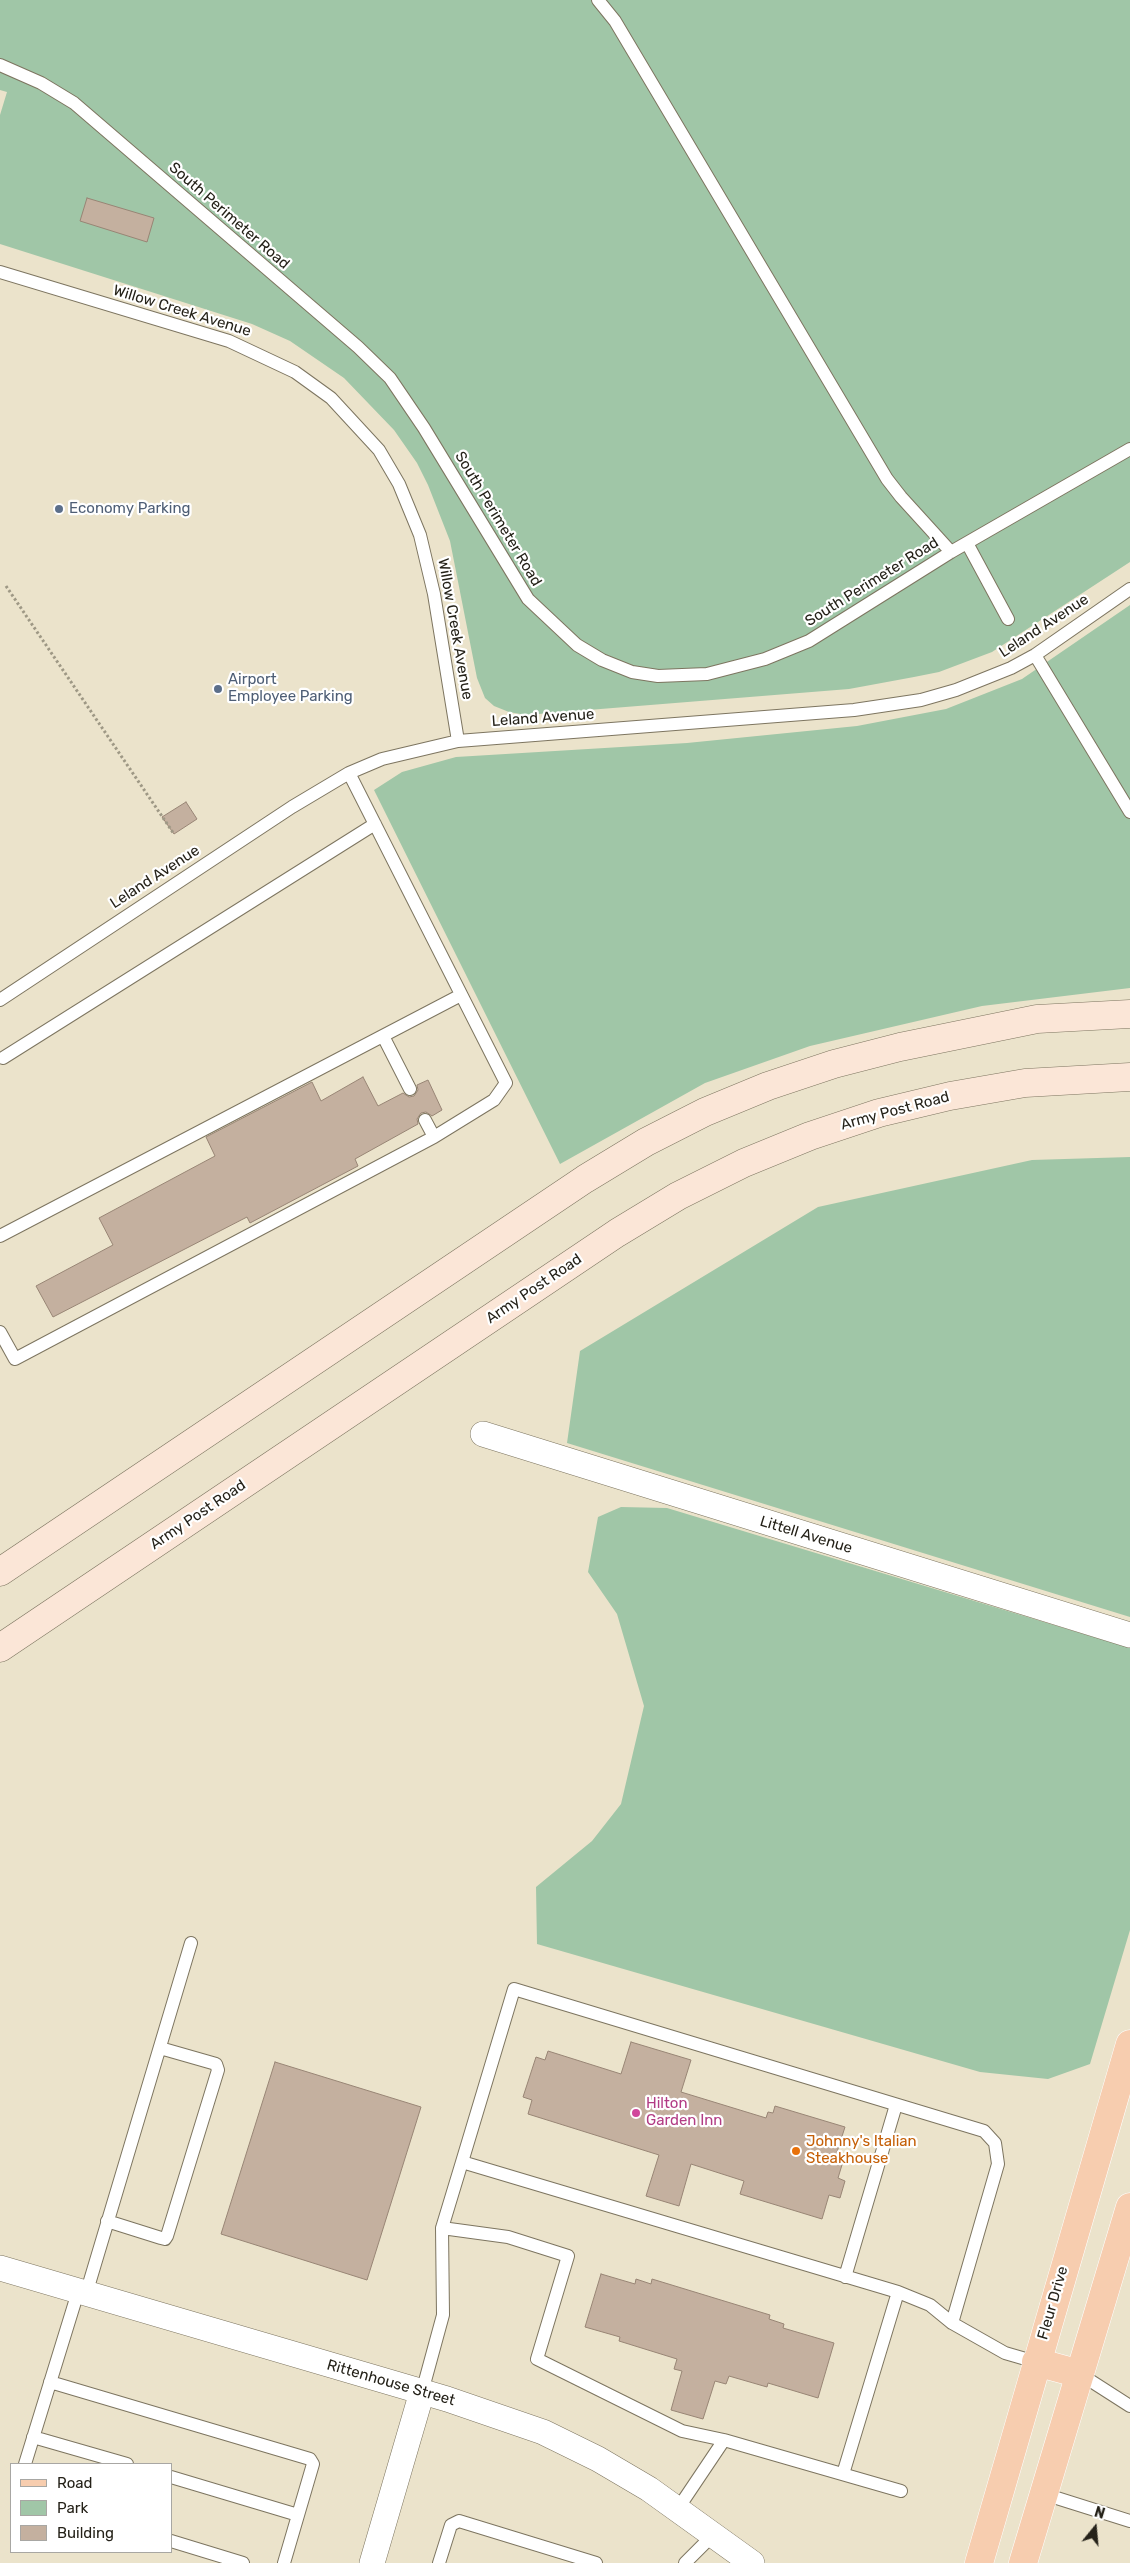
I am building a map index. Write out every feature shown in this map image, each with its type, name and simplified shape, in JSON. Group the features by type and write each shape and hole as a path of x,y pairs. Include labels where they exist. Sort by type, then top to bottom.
{"main road":[{"path":"0,1572 585,1179 646,1142 705,1112 787,1079 834,1064 900,1047 1037,1019 1130,1014"},
{"name":"Army Post Road","path":"0,1648 617,1233 678,1196 744,1163 810,1136 879,1113 950,1096 1025,1083 1130,1077"},
{"name":"Fleur Drive","path":"979,2563 1130,2044"},
{"path":"1023,2563 1130,2207"},
{"path":"1036,2362 1080,2374"}],"street":[{"name":"Littell Avenue","path":"483,1434 1130,1635"},
{"name":"Rittenhouse Street","path":"0,2268 422,2392 543,2432 598,2459 649,2489 752,2563"},
{"path":"372,2563 422,2392"}],"lane":[{"path":"598,0 615,21 882,471 901,497 951,552"},
{"name":"South Perimeter Road","path":"0,65 40,83 74,103 358,347 390,378 424,428 528,599 577,645 602,660 632,672 658,676 707,674 764,660 809,641 951,552 1130,449"},
{"name":"Willow Creek Avenue","path":"0,272 229,340 295,372 331,398 379,450 399,484 420,535 434,594 458,741"},
{"path":"967,543 1008,619"},
{"name":"Leland Avenue","path":"0,1000 180,880 349,772 405,752 458,741 889,706 956,690 1011,668 1036,655 1130,589"},
{"path":"1036,655 1130,812"},
{"path":"0,1332 14,1359 434,1137 494,1100 506,1083 349,772"},
{"path":"1,1057 375,824"},
{"path":"0,1236 461,995"},
{"path":"383,1036 410,1089"},
{"path":"425,1120 434,1137"},
{"path":"25,2463 50,2382 107,2221 191,1943"},
{"path":"422,2392 443,2315 442,2228 514,1989 984,2131 995,2143 998,2164 952,2322"},
{"path":"107,2221 161,2238 167,2236 218,2066 160,2048"},
{"path":"845,2277 896,2105"},
{"path":"462,2162 898,2292 930,2306 952,2322 1005,2353 1036,2362"},
{"path":"442,2228 508,2237 568,2256 537,2359 682,2431 724,2440 901,2491"},
{"path":"843,2474 898,2292"},
{"path":"1080,2374 1130,2406"},
{"path":"50,2382 310,2459 313,2464 284,2563"},
{"path":"33,2436 124,2463"},
{"path":"677,2510 724,2440"},
{"path":"172,2477 298,2515"},
{"path":"1044,2494 1130,2521"},
{"path":"439,2563 451,2525 459,2521 596,2563"},
{"path":"685,2563 712,2536"},
{"path":"172,2541 243,2563"}],"path":[{"path":"6,586 174,834"}],"green space":[{"path":"0,0 1130,0 1130,562 992,652 939,672 849,689 526,715 509,712 494,706 485,698 477,678 450,541 428,485 417,463 394,430 344,378 290,341 252,324 0,244 0,115 7,92 0,90"},
{"path":"1130,605 1130,988 982,1006 810,1046 705,1083 560,1164 374,790 402,772 456,757 687,743 857,726 946,709 1022,679"},
{"path":"1130,1157 1130,1617 567,1443 580,1351 818,1207 1032,1160"},
{"path":"621,1507 667,1508 1130,1648 1130,1930 1090,2064 1048,2079 980,2072 537,1944 536,1887 592,1841 621,1804 644,1706 617,1614 588,1572 598,1517"}],"building":[{"path":"87,198 154,218 147,242 80,221"},
{"path":"186,802 197,819 174,834 162,817"},
{"path":"363,1077 378,1106 403,1093 409,1097 414,1096 418,1090 417,1085 428,1080 442,1110 432,1116 426,1112 421,1113 417,1119 418,1124 355,1159 358,1166 250,1223 247,1217 53,1317 36,1286 113,1245 99,1218 215,1156 206,1137 312,1082 321,1101"},
{"path":"631,2042 691,2060 681,2092 766,2118 768,2112 773,2113 775,2106 845,2127 837,2152 845,2155 838,2178 845,2181 840,2198 829,2195 822,2219 740,2194 744,2181 691,2164 679,2206 646,2196 659,2155 528,2114 532,2100 523,2097 536,2057 545,2060 548,2051 621,2074"},
{"path":"275,2062 421,2107 367,2280 221,2234"},
{"path":"601,2274 635,2284 636,2279 651,2284 652,2279 770,2315 769,2319 784,2324 783,2328 834,2343 818,2398 768,2383 767,2387 729,2376 726,2384 715,2381 703,2419 671,2410 682,2371 674,2369 677,2359 619,2341 620,2337 585,2327"}],"place":[{"name":"Economy Parking","path":"59,509"},
{"name":"Airport Employee Parking","path":"218,689"},
{"name":"Hilton Garden Inn","path":"636,2113"},
{"name":"Johnny's Italian Steakhouse","path":"796,2151"}]}
